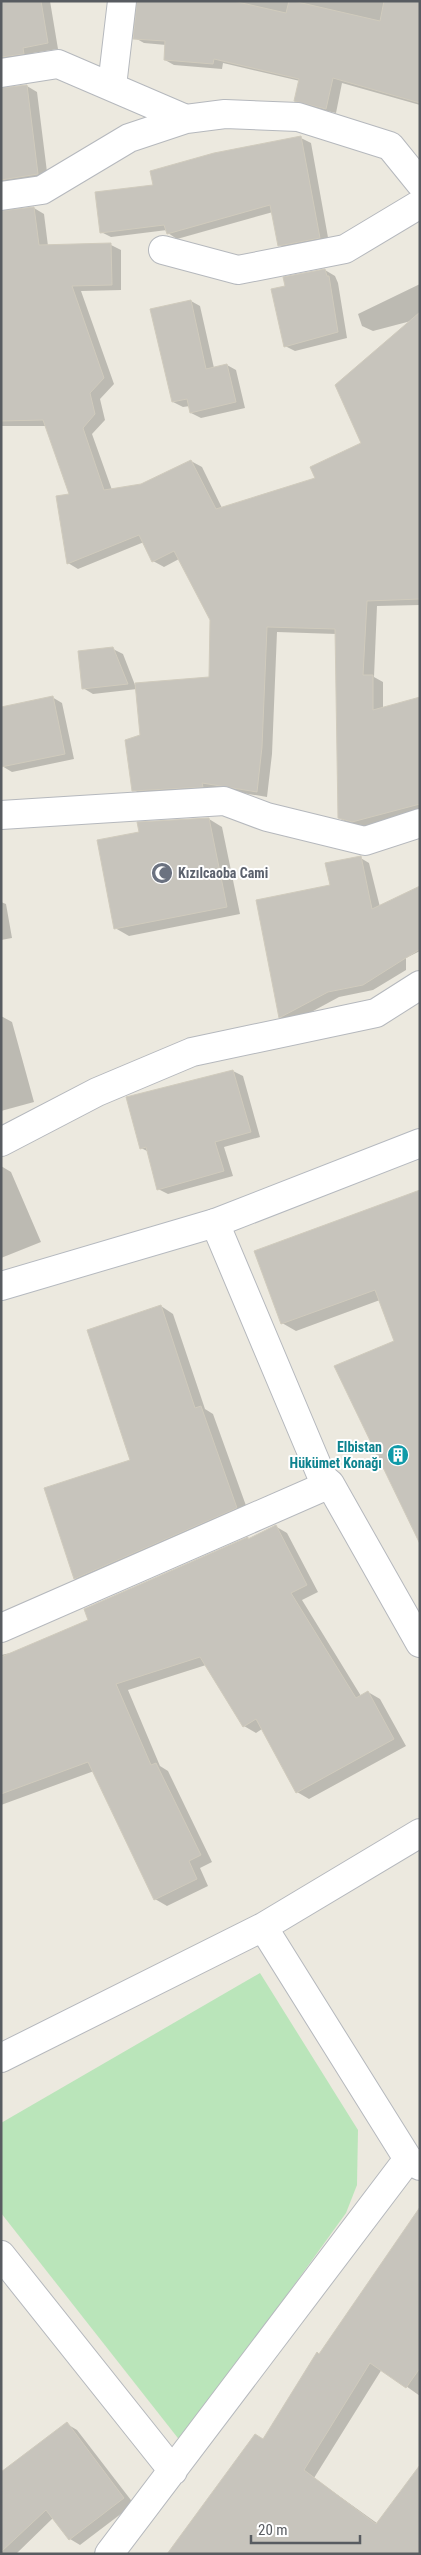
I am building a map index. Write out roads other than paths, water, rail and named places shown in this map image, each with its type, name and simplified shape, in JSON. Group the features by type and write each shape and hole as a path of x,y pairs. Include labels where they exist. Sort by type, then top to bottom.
{"street":[{"path":"112,86 122,1"},
{"path":"1,73 58,64 186,120"},
{"path":"1,196 42,190 129,138 186,120 225,114 298,117 390,146 420,183"},
{"path":"163,250 238,270 345,249 420,204"},
{"path":"1,815 224,801 267,816 365,841 420,823"},
{"path":"1,1142 97,1092 192,1052 376,1013 420,985"},
{"path":"1,1286 215,1223 420,1144"},
{"path":"215,1223 322,1477 330,1484 420,1643"},
{"path":"1,1628 330,1484"},
{"path":"1,2058 263,1927 420,1833"},
{"path":"109,2554 414,2163 263,1927"},
{"path":"2,2257 173,2471"}],"place":[{"name":"Kızılcaoba Cami","path":"162,873"},
{"name":"Elbistan Hükümet Konağı","path":"398,1455"}]}
